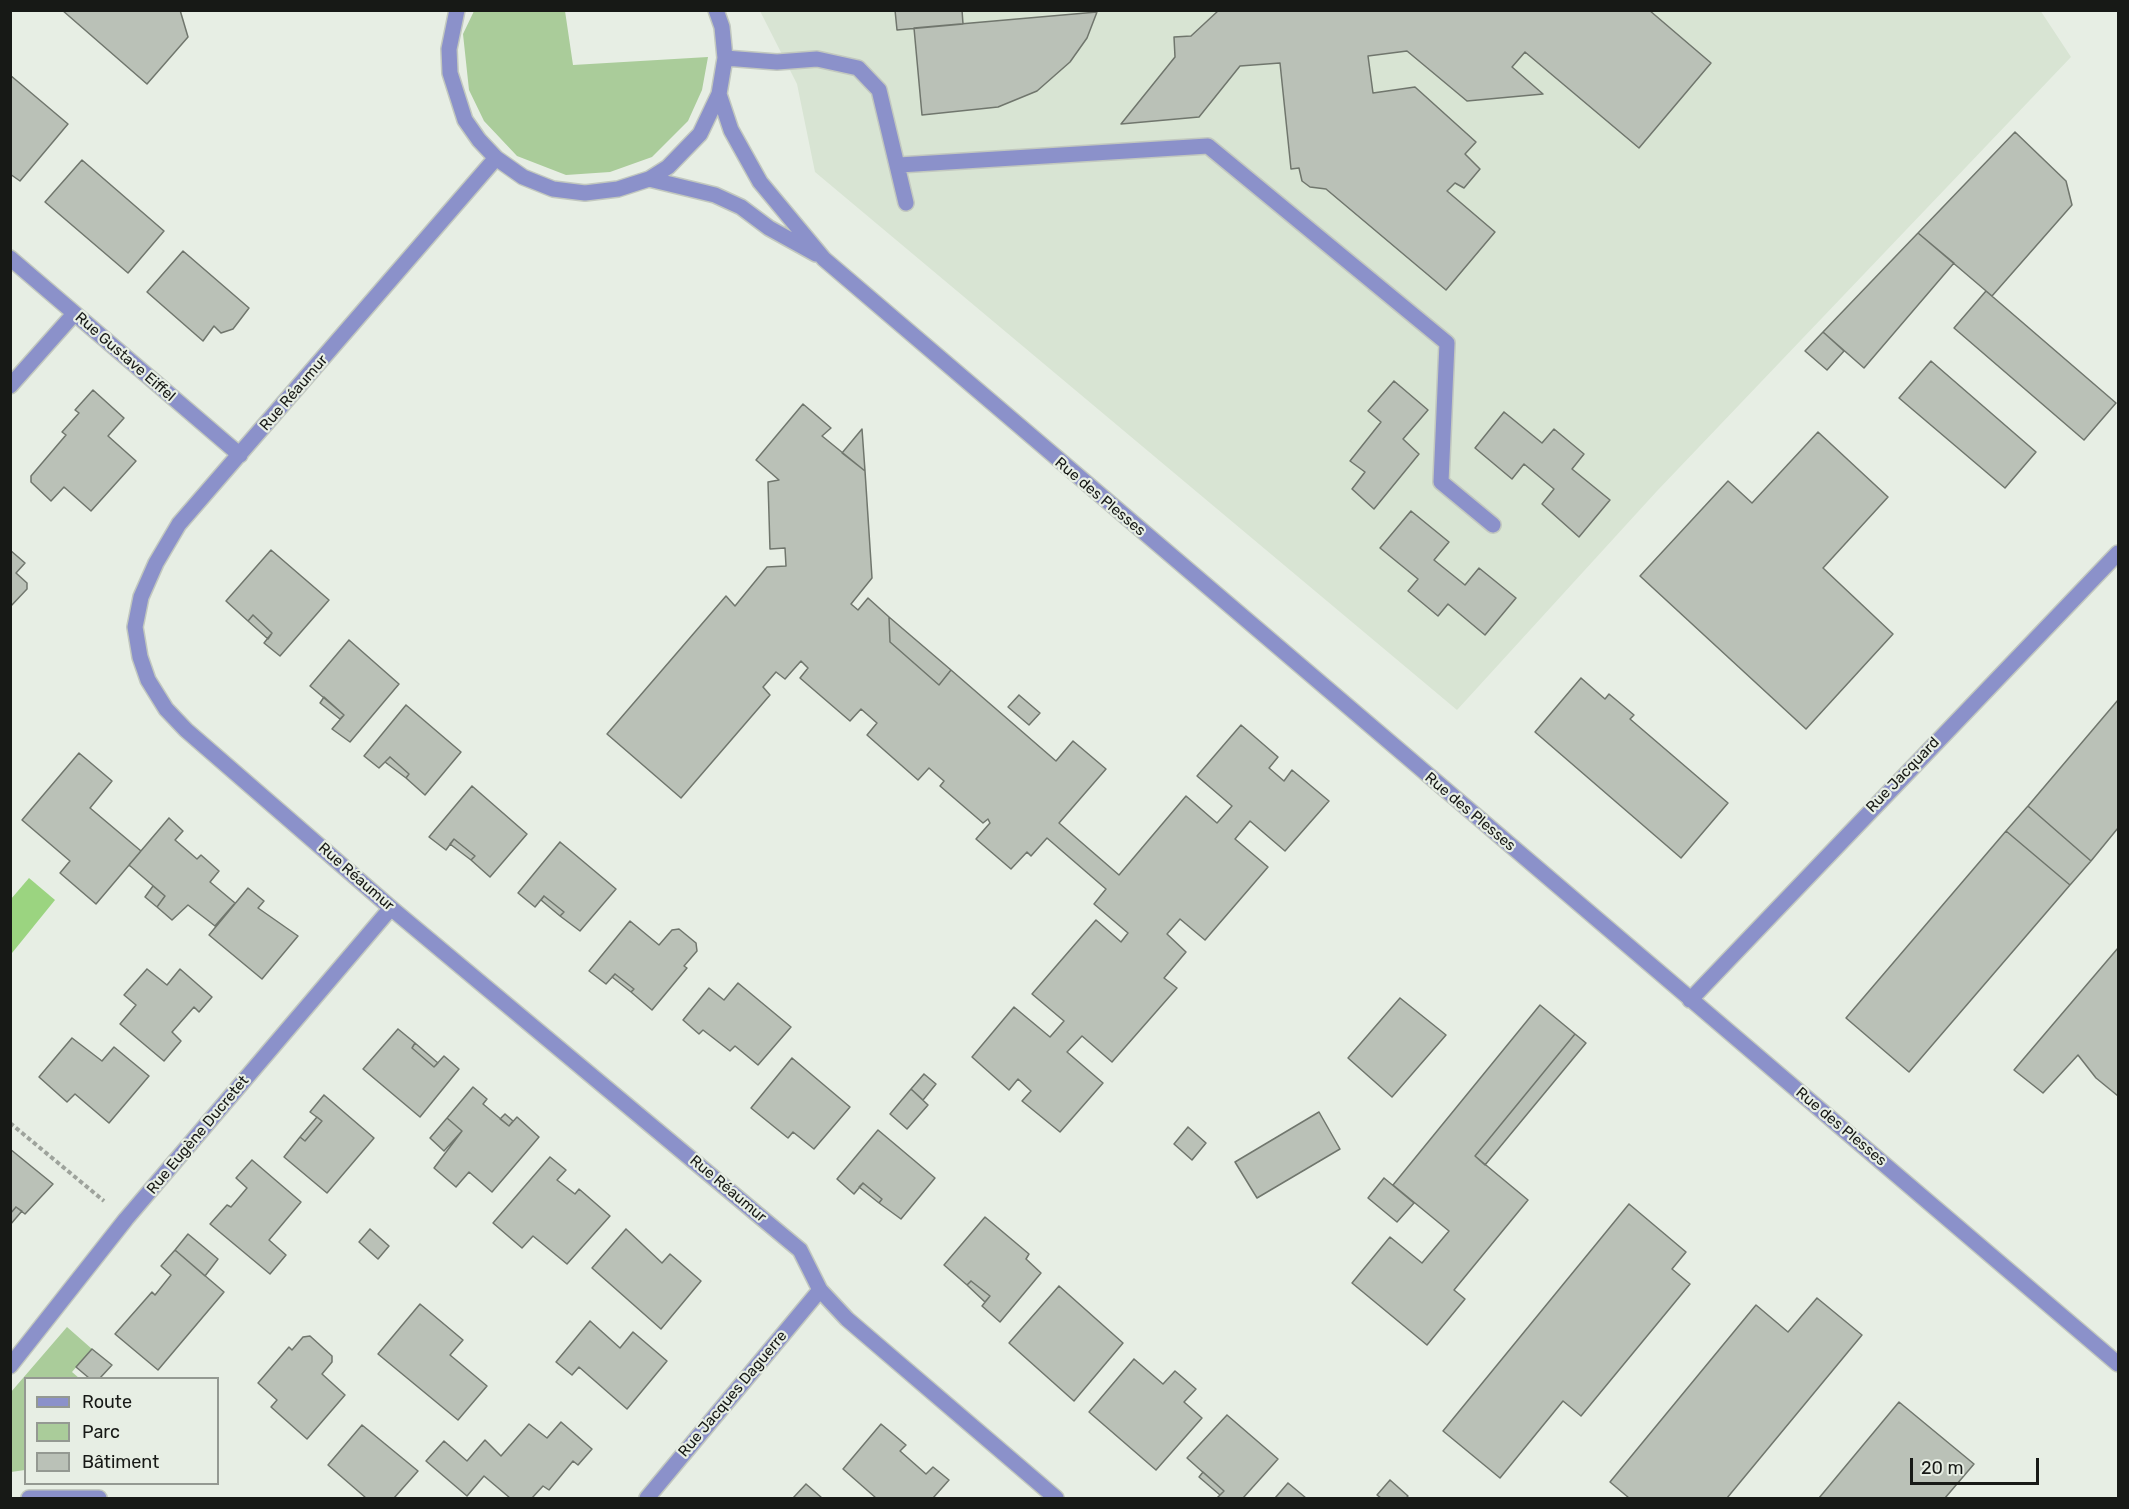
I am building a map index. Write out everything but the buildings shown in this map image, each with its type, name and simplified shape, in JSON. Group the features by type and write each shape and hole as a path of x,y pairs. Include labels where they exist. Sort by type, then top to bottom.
{"street":[{"path":"453,15 450,65 456,97 470,126 496,158 523,177 564,190 585,193 618,189 649,179 677,159 700,135 719,94 725,58 722,27 716,10"},
{"path":"725,58 777,62 816,59 858,68 879,90 899,165 906,203"},
{"name":"Rue des Plesses","path":"719,94 731,130 760,182 824,259 2118,1364"},
{"path":"899,165 1208,146 1447,343 1441,482 1493,525"},
{"name":"Rue Réaumur","path":"496,158 179,524 156,564 141,597 135,627 140,657 148,681 186,730 391,908 800,1250 820,1290 847,1320 1056,1498"},
{"name":"Rue des Plesses","path":"649,179 715,195 741,207 770,228 824,259"},
{"name":"Rue Gustave Eiffel","path":"10,258 240,455"},
{"path":"10,386 74,314"},
{"name":"Rue Jacquard","path":"1690,1000 2118,553"},
{"name":"Rue Eugène Ducretet","path":"10,1366 126,1219 391,908"},
{"name":"Rue Jacques Daguerre","path":"647,1498 820,1290"},
{"path":"28,1498 99,1498"}],"path":[{"path":"10,1123 126,1219"}],"shaded area":[{"path":"2040,10 2071,57 1657,491 1457,710 815,172 797,84 760,11"},
{"path":"29,878 55,900 12,953 11,899"}],"green space":[{"path":"474,11 565,11 573,65 708,57 702,90 688,121 652,157 610,172 566,175 517,156 484,121 469,90 463,34"},
{"path":"67,1327 92,1349 72,1372 78,1377 24,1377 24,1470 11,1472 11,1392"}]}
